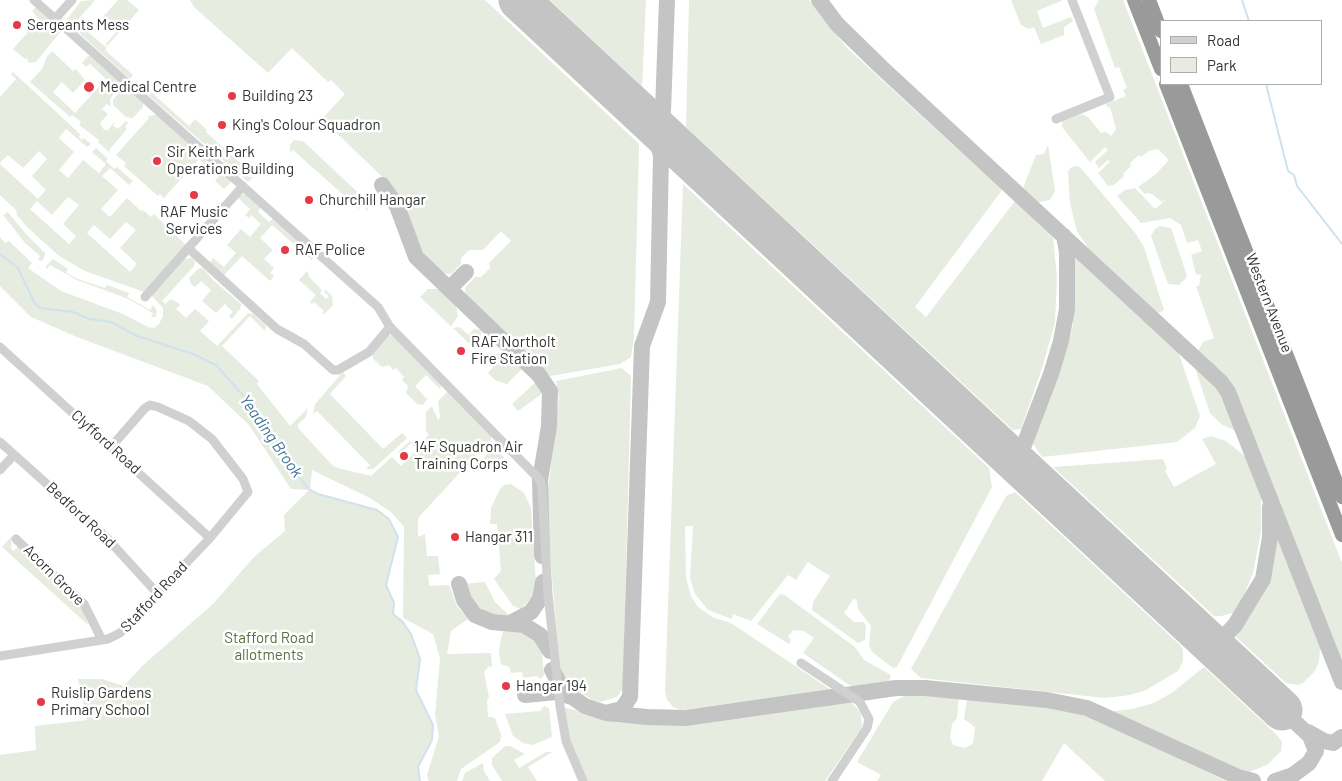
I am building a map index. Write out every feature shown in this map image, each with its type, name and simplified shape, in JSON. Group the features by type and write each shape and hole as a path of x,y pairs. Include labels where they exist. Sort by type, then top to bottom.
{"highway":[{"path":"1134,0 1160,66"},
{"path":"1149,0 1160,28"},
{"name":"Western Avenue","path":"1166,85 1342,535"},
{"name":"Western Avenue","path":"1181,85 1342,497"}],"street":[{"path":"34,0 378,307 390,328 541,482 560,706 566,741 583,781"},
{"path":"55,19 72,0"},
{"path":"1056,119 1110,97 1072,0"},
{"path":"145,296 243,186"},
{"path":"188,248 276,329 304,344 333,370 338,370 369,352 390,328"},
{"name":"Clyfford Road","path":"0,347 210,538"},
{"name":"Stafford Road","path":"0,656 102,640 120,633 210,538 248,492 243,479 230,460 201,429 178,415 150,405 112,447"},
{"name":"Bedford Road","path":"0,442 105,536 157,593"},
{"path":"0,470 14,455"},
{"name":"Acorn Grove","path":"16,539 84,604 102,640"},
{"path":"801,663 860,702 869,719 868,728 832,781"}],"green space":[{"path":"95,0 76,22 107,48 105,50 133,75 130,79 66,21 81,1"},
{"path":"118,0 127,0 139,10 107,46 106,44 117,31 102,18"},
{"path":"190,0 485,0 639,144 634,338 631,357 620,364 550,376 466,296 465,288 475,277 481,277 490,268 489,263 511,241 501,231 483,250 469,250 461,258 461,264 451,274 443,273 428,260 418,243 395,189 322,119 345,94 331,80 328,82 292,48 268,73 194,7"},
{"path":"550,0 646,0 642,86"},
{"path":"689,0 809,0 847,48 1002,190 915,307 926,317 1015,201 1053,238 1057,277 1055,322 1043,365 1021,429 1013,430 686,127"},
{"path":"1011,0 1063,0 1037,11 1043,28 1071,17 1073,21 1064,27 1064,35 1041,44 1034,27 1029,29 1021,25"},
{"path":"1099,0 1123,0 1342,563 1342,665 1236,394 1221,372 1198,351 1203,342 1214,338 1196,286 1199,286 1201,275 1196,274 1191,255 1202,251 1198,240 1187,243 1181,225 1170,218 1141,223 1117,196 1125,190 1135,188 1155,209 1170,196 1162,202 1152,194 1145,194 1138,187 1156,174 1168,161 1167,158 1158,149 1149,151 1141,157 1139,155 1130,163 1131,166 1123,174 1124,176 1114,185 1108,186 1098,173 1110,162 1108,160 1099,168 1095,162 1108,150 1105,147 1090,162 1062,127 1063,121 1082,114 1088,117 1101,133 1106,132 1111,136 1116,129 1110,107 1107,107 1106,104 1126,96 1123,90 1127,88 1119,67 1115,68 1094,9"},
{"path":"36,7 61,31 36,62 29,63 26,57 25,59 13,49 28,32 32,32 37,24 41,22 32,11"},
{"path":"52,51 73,71 76,69 85,80 73,93 62,82 53,92 75,113 106,79 90,64 86,67 82,63 88,56 91,56 119,81 120,86 110,99 111,107 107,104 102,109 108,114 100,123 104,130 108,130 115,121 113,126 118,129 126,121 128,123 125,127 127,129 109,150 111,154 98,142 99,140 79,125 81,122 72,115 70,117 30,82 42,69"},
{"path":"13,72 80,134 79,137 82,140 84,138 91,144 87,147 66,129 59,138 74,152 59,170 68,178 83,160 99,173 106,164 92,152 96,148 108,159 106,161 109,164 115,169 117,167 133,181 129,185 110,168 102,176 118,190 101,209 110,217 127,198 141,211 143,210 151,217 154,214 186,245 144,292 85,271 59,256 27,227 17,215 16,210 0,195 0,164 38,199 46,190 32,176 47,159 39,151 23,168 8,155 0,163 0,97 16,79 11,74","holes":["68,197 79,205 63,224 76,236 69,244 30,209 37,201 52,215","126,222 136,230 120,248 137,264 130,272 87,233 94,225 110,239"]},
{"path":"123,88 128,88 143,103 143,107 133,118 126,117 113,105 113,100"},
{"path":"149,90 189,126 195,119 207,130 206,132 251,173 248,177 253,177 248,182 146,93"},
{"path":"148,116 159,116 232,181 224,189 215,181 218,177 199,159 163,199 160,194 158,196 124,166 126,163 116,155 149,118"},
{"path":"294,140 303,141 367,201 368,211 363,206 359,209 293,150 290,153 290,145"},
{"path":"1048,145 1055,191 1050,200 1040,202 1035,201 1023,188 1036,155 1044,154"},
{"path":"1080,167 1136,234 1144,247 1164,310 1158,313 1088,248 1077,231 1070,203 1068,172 1070,168"},
{"path":"683,184 989,468 992,487 897,667 893,668 872,652 869,645 871,626 858,609 857,601 854,598 844,613 854,622 864,622 866,626 865,640 858,643 812,610 813,602 830,576 808,562 796,580 788,575 751,621 733,614 732,619 708,610 695,594 690,578 693,526 685,526 686,578 691,596 698,607 714,618 731,623 831,690 680,710 673,707 667,700 665,692"},
{"path":"242,194 248,195 261,207 258,212 269,222 274,218 314,254 312,260 272,225 260,238 273,250 264,259 274,268 270,273 274,276 270,281 242,256 224,275 210,263 213,258 224,267 236,253 227,245 241,229 250,237 261,224 251,215 249,218 245,215 250,209 238,198"},
{"path":"8,212 45,253 42,261 38,260 40,256 25,243 3,215"},
{"path":"1160,226 1171,228 1186,273 1187,277 1179,285 1168,284 1151,236 1155,229"},
{"name":"Stafford Road allotments","path":"0,237 5,243 9,241 32,263 28,268 61,291 123,314 148,327 154,328 159,324 163,316 163,308 151,295 184,259 192,258 195,262 194,266 162,301 165,304 171,299 177,302 180,305 176,309 186,318 195,309 209,321 200,331 217,346 248,313 253,314 266,326 265,331 250,316 222,346 259,381 257,384 290,426 308,408 306,417 298,424 298,428 333,466 338,468 371,476 392,457 401,466 417,450 411,443 400,454 398,452 410,441 412,443 417,439 420,443 429,435 426,431 426,412 432,406 438,420 440,417 438,401 448,391 491,435 491,439 418,518 418,537 425,534 427,556 438,556 440,574 428,575 429,586 449,585 457,606 468,619 451,631 447,654 491,653 492,666 488,667 484,672 489,697 487,700 488,717 495,718 501,735 500,742 461,769 457,781 429,781 427,775 439,736 435,715 440,658 433,634 403,618 404,527 391,512 370,498 312,470 310,489 318,494 377,510 389,519 398,537 386,585 394,603 393,614 402,621 411,634 420,659 416,690 433,725 432,740 418,767 420,781 0,781 0,755 36,750 35,726 87,720 78,679 102,679 124,686 142,666 213,604 254,557 285,531 284,515 309,490 291,489 249,425 208,386 77,337 31,317 0,286"},
{"path":"1074,255 1178,351 1200,416 1195,428 1177,442 1042,457 1032,442 1069,342 1073,325"},
{"path":"53,259 68,269 66,273 78,279 105,288 107,285 129,293 127,297 150,310 153,305 157,311 156,317 151,317 153,313 126,298 77,280 50,265 47,269 46,266"},
{"path":"203,268 213,280 241,304 240,309 232,319 229,316 233,312 225,304 216,313 202,301 211,290 201,281 195,287 191,284 189,278 198,269"},
{"path":"307,271 310,278 322,290 320,293 326,299 329,296 324,292 326,290 332,296 333,305 324,314 322,314 324,311 314,302 312,304 310,302 316,295 299,280"},
{"path":"428,289 438,289 456,306 458,316 451,326 453,328 460,327 468,335 474,329 481,330 481,337 472,346 420,297"},
{"path":"389,335 393,335 441,386 440,389 426,375 415,386 427,399 430,396 423,405 417,404 406,393 408,386 402,380 404,377 396,368 393,370 389,365 382,367 373,359 373,353"},
{"path":"498,353 506,353 522,369 507,384 495,380 488,373 493,367 489,362"},
{"path":"622,368 631,376 623,688 617,697 600,702 591,699 572,686 560,670 546,507 559,397 556,381"},
{"path":"1198,369 1213,384 1221,396 1236,431 1221,424 1210,413 1196,371"},
{"path":"343,372 346,376 330,394 383,449 402,433 407,438 373,469 366,469 370,465 317,411 313,414 315,404"},
{"path":"536,382 543,393 518,411 512,404"},
{"path":"1211,436 1226,441 1245,456 1261,498 1261,531 1253,573 1242,600 1233,613 1221,616 1214,616 1053,467 1163,459 1167,468 1165,471 1174,487 1216,464 1202,439"},
{"path":"494,446 509,463 505,466 472,472"},
{"path":"511,484 524,493 531,508 536,584 532,597 521,609 513,606 494,579 501,571 497,524 490,524 491,508 500,489 504,485"},
{"path":"1015,492 1180,645 1183,650 1183,661 1178,671 1146,690 1130,695 1105,698 921,678 911,669 1006,496"},
{"path":"12,536 11,549 14,551 18,547 25,549 86,612 88,625 2,547"},
{"path":"1276,537 1320,648 1319,662 1315,671 1303,683 1298,685 1286,683 1236,637 1264,593"},
{"path":"485,582 495,602 510,616 491,615 472,602 463,584"},
{"path":"783,594 855,647 864,660 891,675 889,681 852,687 803,653 814,638 804,631 793,630 788,637 791,640 789,644 757,624 779,595"},
{"path":"510,629 527,634 535,641 542,652 544,675 541,679 536,676 523,678 522,672 511,673 509,667 501,664 499,652 501,638 503,632"},
{"path":"1204,667 1277,735 1282,742 1281,751 1267,765 1249,772 1239,769 1114,712 1154,703 1173,692"},
{"path":"921,693 959,697 957,718 952,724 950,737 953,745 965,748 973,744 975,727 964,719 967,699 1070,710 1081,713 1226,781 1105,781 1064,743 1042,781 877,781 881,775 857,762 893,702 906,695"},
{"path":"851,702 861,713 862,727 825,781 587,781 570,739 564,707 619,723 689,724"},
{"path":"544,706 549,708 552,737 533,745 523,743 513,736 505,714 540,711"},
{"path":"505,746 510,746 525,754 514,760 519,768 546,752 552,752 528,767 537,781 502,781 492,765 492,758"},
{"path":"483,763 484,771 490,781 462,781 465,773"}],"waterway":[{"name":"Yeading Brook","path":"1242,0 1249,20"},
{"name":"Yeading Brook","path":"1266,85 1288,171 1294,175 1297,186 1342,244"},
{"name":"Yeading Brook","path":"0,254 18,268 34,302 40,308 73,312 89,319 111,322 137,336 193,354 216,365 249,402 276,439 288,464 309,489 318,494 377,510 389,519 398,537 386,585 394,603 393,614 402,621 411,634 420,659 416,690 433,725 432,740 418,767 420,781"}],"taxiway":[{"path":"642,115 653,119 661,115 663,111 667,0"},
{"path":"819,0 837,24 881,67 1221,382 1228,392 1342,682"},
{"path":"609,712 622,709 630,697 642,346 658,302 661,155 652,127 634,108"},
{"path":"663,119 666,133 678,147"},
{"path":"382,185 397,206 416,257 539,375 550,391 549,426 540,480 542,556"},
{"path":"997,446 1016,450 1024,445 1051,374 1061,341 1067,309 1067,252 1064,236"},
{"path":"449,289 466,272"},
{"path":"1198,632 1211,638 1225,636 1235,625 1263,579 1270,537 1270,507"},
{"path":"510,623 531,612 540,599 543,582"},
{"path":"459,584 464,600 475,615 492,622 524,625 540,635 550,651"},
{"path":"552,670 561,686 585,706 606,713 647,717 685,718 896,688 925,688 1047,700 1087,708 1238,777 1253,781"},
{"path":"525,695 556,692 572,697"},
{"path":"1275,781 1293,775 1309,763 1316,751 1310,736 1282,710"},
{"path":"1308,732 1324,741 1333,743 1342,737"}],"runway":[{"path":"519,0 1282,710"}],"place":[{"name":"Sergeants Mess","path":"17,25"},
{"name":"Medical Centre","path":"89,87"},
{"name":"Building 23","path":"232,96"},
{"name":"King's Colour Squadron","path":"222,125"},
{"name":"Sir Keith Park Operations Building","path":"157,161"},
{"name":"RAF Music Services","path":"194,195"},
{"name":"Churchill Hangar","path":"309,200"},
{"name":"RAF Police","path":"285,250"},
{"name":"RAF Northolt Fire Station","path":"461,351"},
{"name":"14F Squadron Air Training Corps","path":"404,456"},
{"name":"Hangar 311","path":"455,537"},
{"name":"Hangar 194","path":"506,686"},
{"name":"Ruislip Gardens Primary School","path":"41,702"}]}
